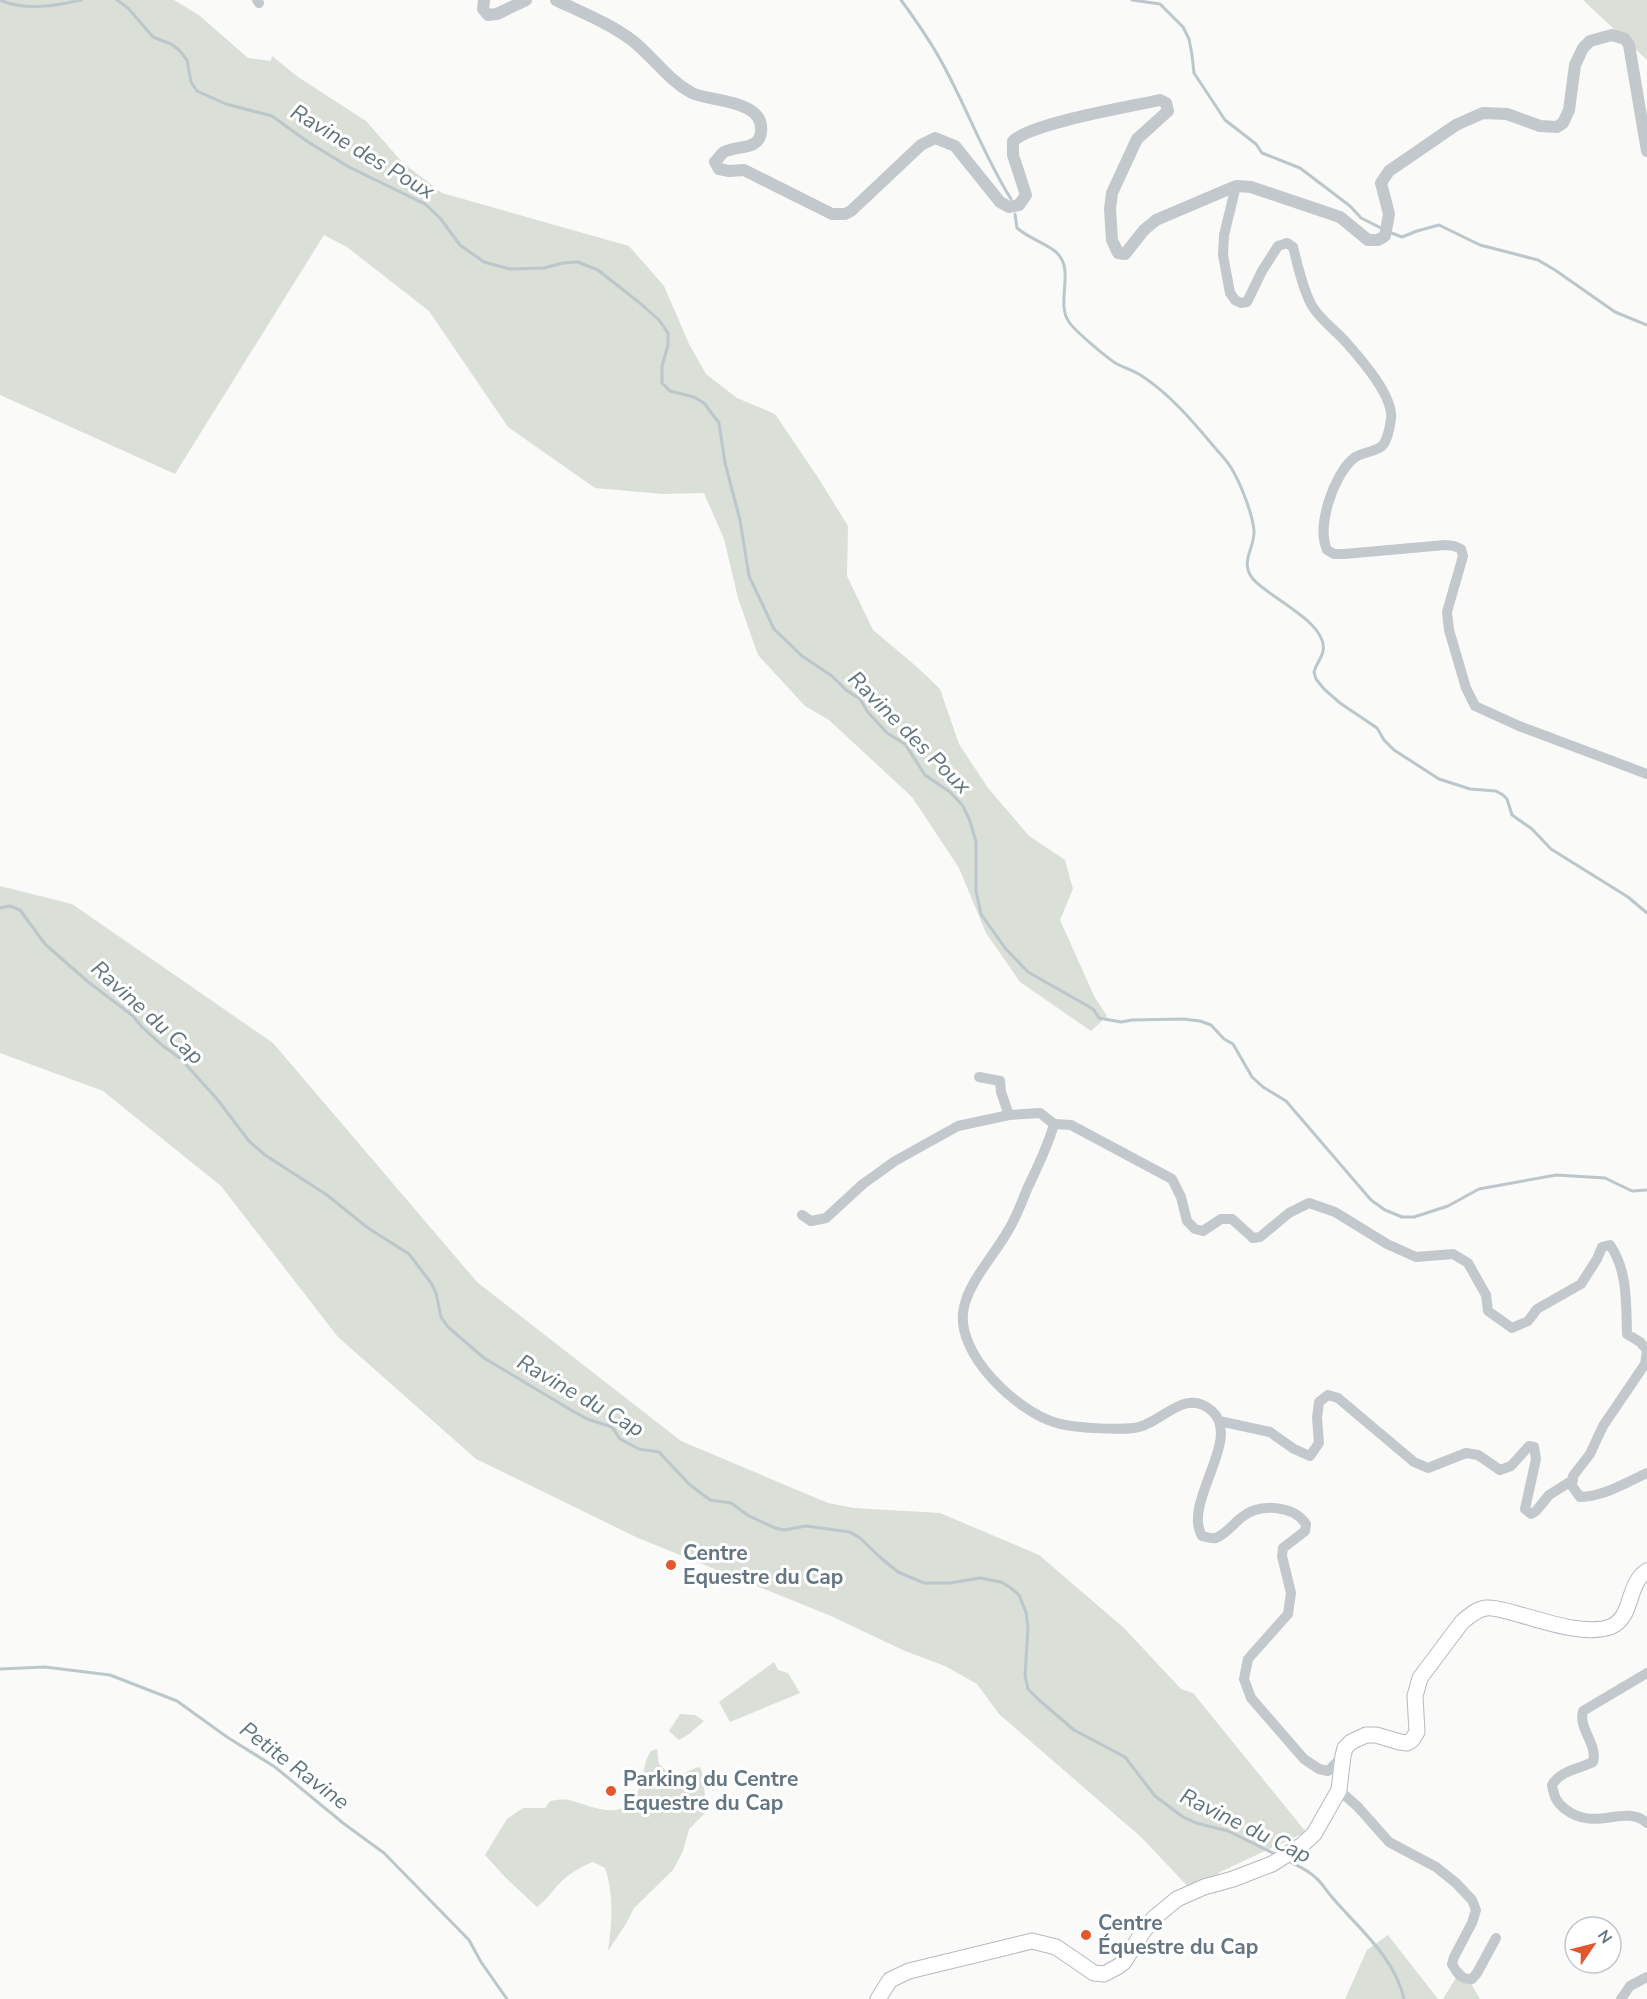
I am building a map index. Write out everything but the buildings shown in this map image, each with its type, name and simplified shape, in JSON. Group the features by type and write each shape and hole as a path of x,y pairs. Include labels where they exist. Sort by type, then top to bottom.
{"main road":[{"path":"878,1999 890,1980 909,1971 1032,1941 1056,1947 1091,1971 1104,1974 1124,1962 1142,1932 1154,1918 1177,1899 1204,1887 1256,1871 1288,1855 1314,1834 1339,1790 1345,1748 1351,1742 1366,1735 1387,1737 1407,1743 1412,1740 1417,1732 1415,1696 1420,1678 1462,1622 1470,1615 1489,1608 1568,1628 1604,1629 1619,1622 1635,1583 1640,1575 1647,1571"}],"street":[{"path":"484,0 483,9 488,15 497,14 526,0"},
{"path":"556,0 629,38 680,87 696,95 746,106 757,117 761,125 759,140 753,145 724,152 715,162 719,169 744,171 832,214 845,214 851,211 921,145 935,138 955,146 1000,202 1009,207 1019,205 1026,195 1013,155 1013,141 1019,135 1057,123 1160,100 1166,103 1168,111 1137,139 1112,193 1110,209 1112,240 1118,253 1125,254 1144,230 1156,220 1236,186 1251,187 1340,217 1368,240 1378,240 1385,236 1389,214 1381,183 1389,171 1471,117 1483,113 1507,114 1549,128 1557,128 1563,123 1569,110 1578,56 1590,41 1612,35 1619,36 1629,45 1647,151"},
{"path":"1236,186 1224,234 1223,255 1230,293 1235,300 1241,303 1247,302 1262,271 1278,246 1287,243 1293,247 1303,285 1317,314 1346,343 1379,384 1388,400 1392,416 1382,447 1356,456 1345,467 1338,480 1322,530 1327,550 1334,554 1344,554 1445,545 1461,549 1463,556 1447,612 1449,630 1466,688 1475,706 1519,726 1647,774"},
{"path":"980,1077 1000,1081 1001,1092 1009,1115"},
{"path":"802,1215 812,1221 826,1218 863,1184 895,1161 958,1126 1009,1115 1040,1113 1054,1124 1071,1125 1172,1179 1181,1197 1187,1221 1195,1228 1203,1230 1221,1219 1232,1219 1253,1238 1260,1238 1289,1213 1309,1203 1335,1212 1387,1244 1416,1257 1453,1254 1468,1263 1486,1295 1488,1311 1512,1329 1528,1321 1537,1309 1581,1284 1602,1247 1610,1245 1617,1255 1622,1270 1627,1334 1640,1342 1647,1350 1645,1364 1603,1426 1590,1454 1573,1476 1572,1486 1580,1497 1591,1497 1621,1487 1647,1473"},
{"path":"1054,1124 1049,1141 1010,1227 968,1295 963,1309 963,1324 968,1343 984,1367 1015,1400 1035,1415 1058,1424 1135,1428 1149,1423 1175,1406 1195,1402 1212,1411 1219,1420 1221,1434 1197,1518 1202,1536 1218,1537 1244,1515 1260,1508 1284,1509 1301,1517 1306,1524 1305,1531 1283,1548 1282,1556 1291,1593 1288,1614 1248,1659 1244,1679 1251,1698 1304,1759 1319,1769 1328,1771 1343,1756"},
{"path":"1219,1420 1270,1432 1294,1449 1311,1456 1319,1443 1317,1418 1319,1402 1328,1395 1338,1398 1414,1462 1428,1468 1466,1453 1478,1455 1500,1470 1511,1467 1528,1446 1534,1447 1536,1459 1525,1509 1531,1514 1549,1495 1573,1480"},
{"path":"1647,1673 1583,1711 1581,1718 1594,1755 1593,1762 1577,1767 1556,1779 1552,1785 1554,1798 1574,1816 1589,1820 1632,1815 1647,1823"},
{"path":"1339,1790 1358,1807 1389,1842 1436,1867 1473,1900 1476,1910 1472,1923 1452,1964 1460,1976 1466,1980 1472,1979 1496,1938"},
{"path":"1621,1999 1630,1986 1647,1977"}],"shaded area":[{"path":"0,0 174,0 200,16 248,58 271,61 272,56 298,77 366,121 403,163 442,193 629,246 664,286 689,344 706,374 737,398 775,414 817,476 848,526 847,576 873,630 940,689 959,744 988,788 1029,836 1065,860 1073,889 1060,920 1095,998 1107,1016 1091,1031 1020,982 986,933 959,868 912,797 829,720 805,706 758,655 738,598 724,539 704,493 663,494 595,488 508,427 429,311 347,247 324,235 175,474 0,395"},
{"path":"1583,0 1647,0 1647,60"},
{"path":"0,886 72,904 273,1043 477,1282 681,1441 828,1503 854,1508 940,1513 1039,1555 1124,1628 1181,1689 1193,1693 1306,1832 1220,1872 1194,1893 1141,1837 999,1714 977,1684 945,1666 905,1651 831,1616 638,1538 476,1459 338,1337 221,1186 103,1091 0,1053"},
{"path":"774,1662 778,1670 788,1673 800,1693 730,1722 719,1702"},
{"path":"680,1714 695,1715 704,1721 679,1740 669,1731"},
{"path":"657,1749 659,1764 674,1778 700,1767 707,1811 689,1829 683,1851 673,1870 634,1908 608,1951 611,1909 610,1888 605,1868 593,1862 578,1869 564,1879 537,1907 485,1855 507,1819 523,1808 545,1808 550,1801 568,1800 605,1810 622,1808 636,1795 648,1756 651,1751"},
{"path":"1388,1935 1438,1999 1345,1999 1367,1950"},
{"path":"1462,1968 1480,1999 1443,1999"}],"waterway":[{"name":"Ravine des Poux","path":"0,0 30,6 51,6 81,0"},
{"name":"Ravine des Poux","path":"117,0 128,8 153,37 179,50 187,60 191,82 197,91 226,104 272,116 349,167 425,204 440,218 460,245 484,262 510,269 544,268 578,262 598,270 659,320 668,333 668,345 662,366 662,383 670,391 694,397 704,403 719,423 725,463 740,520 749,576 774,629 802,656 832,676 846,690 860,699 867,711 887,733 905,744 925,775 950,792 963,806 976,842 976,891 981,914 1005,948 1028,972 1088,1006 1099,1018 1121,1022 1183,1019 1211,1025 1224,1039 1233,1044 1252,1077 1263,1087 1286,1101 1371,1200 1385,1210 1402,1217 1414,1217 1448,1206 1479,1189 1556,1175 1605,1178 1632,1191 1647,1190"},
{"path":"901,0 943,64 1011,199"},
{"path":"1132,0 1160,4 1183,27 1189,39 1194,73 1225,120 1256,144 1262,153 1300,168 1350,206 1361,218 1383,229"},
{"path":"1015,214 1017,228 1052,249 1062,259 1065,277 1065,314 1072,326 1112,361 1142,376 1163,392 1191,419 1230,465 1243,492 1253,524 1254,537 1247,561 1249,573 1261,586 1296,611 1317,630 1323,651 1314,672 1316,679 1324,689 1377,728 1394,750 1439,779 1470,789 1496,791 1503,795 1507,799 1512,815 1532,829 1551,849 1628,897 1647,913"},
{"path":"1389,232 1402,237 1439,225 1480,245 1538,260 1615,312 1647,325"},
{"name":"Ravine du Cap","path":"0,908 10,906 20,910 45,944 87,981 133,1016 163,1046 181,1059 217,1099 249,1141 265,1155 327,1195 368,1228 409,1254 431,1283 436,1293 441,1317 448,1327 484,1358 587,1419 612,1427 620,1439 639,1449 659,1452 689,1484 710,1500 731,1503 749,1516 775,1528 784,1530 806,1526 850,1532 898,1572 924,1583 950,1583 980,1578 1001,1582 1011,1588 1019,1595 1026,1612 1028,1627 1025,1676 1028,1689 1074,1730 1125,1757 1155,1796 1183,1817 1196,1823 1228,1831 1277,1855"},
{"name":"Petite Ravine","path":"0,1669 45,1667 110,1675 177,1701 227,1737 275,1767 343,1823 384,1853 469,1940 481,1962 507,1999"},
{"name":"Ravine du Cap","path":"1288,1861 1306,1870 1318,1880 1374,1943 1392,1970 1404,1999"}],"place":[{"name":"Centre Equestre du Cap","path":"671,1565"},
{"name":"Parking du Centre Equestre du Cap","path":"611,1791"},
{"name":"Centre Équestre du Cap","path":"1086,1935"}]}
